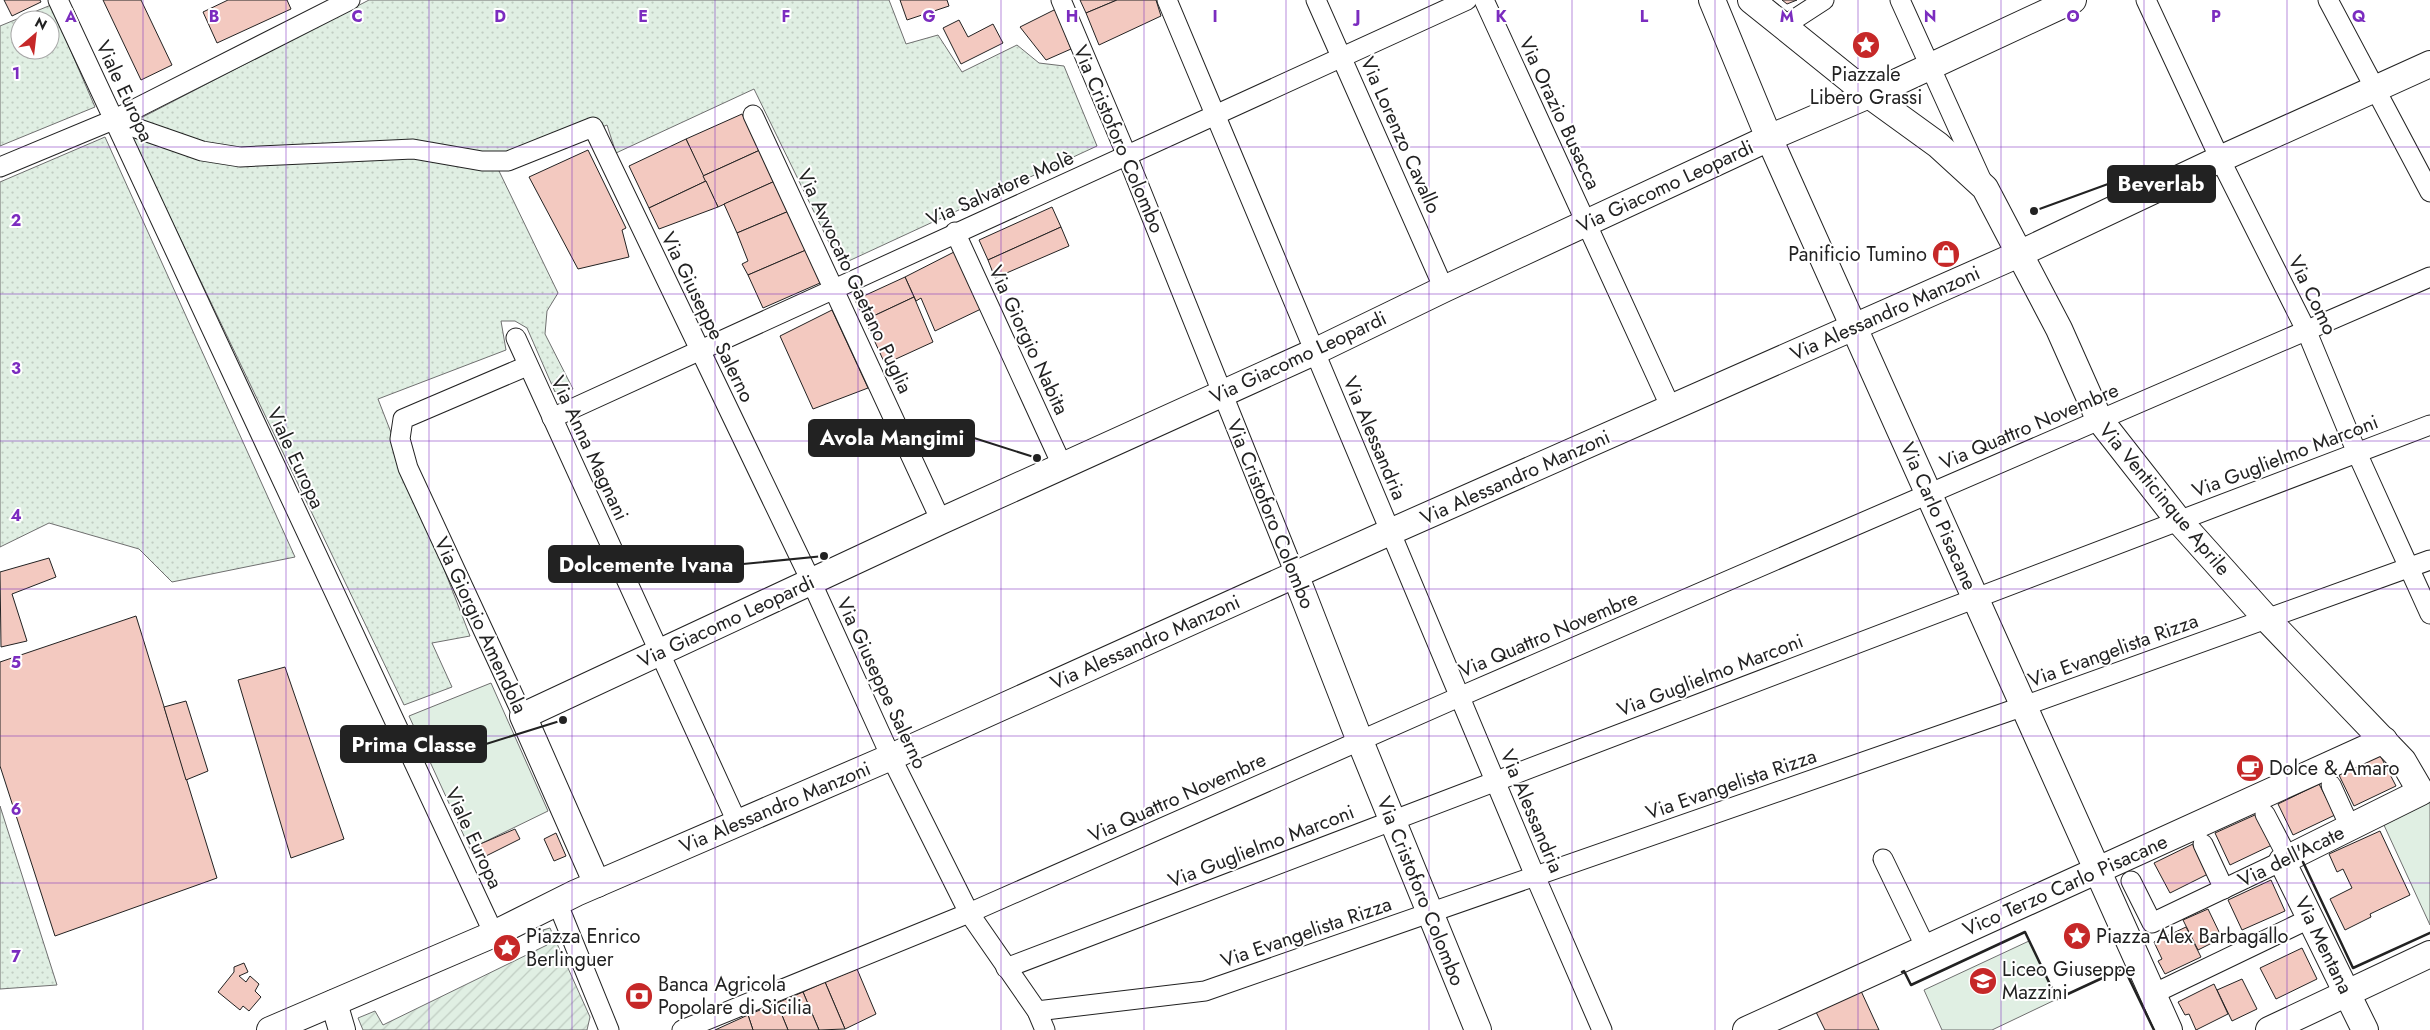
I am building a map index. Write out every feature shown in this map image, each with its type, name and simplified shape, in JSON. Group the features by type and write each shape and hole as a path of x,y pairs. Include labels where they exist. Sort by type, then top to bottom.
{"street":[{"name":"Viale Europa","path":"58,0 494,934"},
{"path":"0,167 113,120 319,7 350,0"},
{"name":"Via Cristoforo Colombo","path":"1062,0 1223,392 1360,741 1478,1030"},
{"name":"Via Alessandria","path":"1166,0 1494,781 1602,1030"},
{"name":"Via Lorenzo Cavallo","path":"1316,0 1444,288"},
{"name":"Via Salvatore Molè","path":"552,418 955,232 1127,156 1467,0"},
{"name":"Via Orazio Busacca","path":"1484,0 1671,408"},
{"name":"Via Carlo Pisacane","path":"1712,0 1769,138 2169,1030"},
{"name":"Via Venticinque Aprile","path":"1751,0 1869,95 1938,145 1985,188 2059,329 2099,419 2178,521 2266,618 2384,740 2425,790"},
{"path":"1784,26 1824,0"},
{"path":"1900,0 1985,188"},
{"name":"Via Giacomo Leopardi","path":"523,716 1062,465 1314,352 1444,288 2074,0"},
{"name":"Via Como","path":"2146,0 2220,158 2307,332 2357,453 2430,614"},
{"path":"2328,0 2430,192"},
{"name":"Via Alessandro Manzoni","path":"282,1028 334,1003 494,934 597,884 891,757 1295,574 2019,254 2220,158 2430,64"},
{"name":"Via Avvocato Gaetano Puglia","path":"753,115 941,521"},
{"name":"Via Giuseppe Salerno","path":"113,120 202,151 240,157 413,149 482,161 508,162 593,127 811,582 891,757 969,913 1037,1011 1045,1030"},
{"name":"Via Giorgio Nabita","path":"955,232 1062,465"},
{"name":"Via Quattro Novembre","path":"682,1030 969,913 1459,697 2099,419 2307,332 2430,277"},
{"name":"Via Anna Magnani","path":"516,338 527,366 737,822"},
{"name":"Via Giorgio Amendola","path":"527,366 403,419 400,439 408,468 523,716 597,884"},
{"name":"Via Guglielmo Marconi","path":"1006,968 2430,425"},
{"name":"Via Evangelista Rizza","path":"1037,1011 1205,991 2024,706 2430,560"},
{"name":"Vico Terzo Carlo Pisacane","path":"1746,1030 2384,740"},
{"path":"2331,785 2350,828"},
{"name":"Via dell'Acate","path":"2131,881 2152,923 2285,860 2425,790"},
{"path":"2265,814 2285,860"},
{"path":"2203,844 2224,889"},
{"path":"1882,859 1926,948"},
{"name":"Via Mentana","path":"2285,860 2365,1030"},
{"path":"557,902 609,1030"},
{"path":"2153,994 2311,918"},
{"path":"2269,1030 2430,954"},
{"path":"334,1003 342,1030"}],"green space":[{"path":"369,0 889,0 906,44 938,35 962,72 1017,45 1039,63 1064,66 1097,146 840,265 754,89 616,153 607,125 499,171 558,293 547,311 545,334 573,389 555,392 527,328 515,321 501,321 506,350 378,399 470,636 432,643 452,687 404,705 133,140 139,119"},
{"path":"51,5 53,10 39,10"},
{"path":"10,22 10,60 60,60 60,26 95,107 0,146 0,26"},
{"path":"105,137 295,557 172,582 139,549 49,523 0,547 0,182"},
{"path":"491,683 548,811 470,849 409,716"},
{"path":"2430,801 2430,925 2383,823"},
{"path":"0,806 57,985 0,989"},
{"path":"550,928 590,1017 587,1030 363,1030 358,1018 375,1011 383,1025 547,945 543,930"},
{"path":"2029,941 2057,999 1992,1030 1942,1030 1924,990"}],"building":[{"path":"4,0 40,0 41,2 24,10 10,10 10,12"},
{"path":"103,0 141,0 172,65 141,80"},
{"path":"228,0 287,0 291,9 217,43 203,12"},
{"path":"900,0 947,0 949,6 907,20"},
{"path":"1080,0 1117,0 1086,13"},
{"path":"1117,0 1156,0 1161,16 1099,45 1086,13"},
{"path":"1782,0 1797,0 1787,4"},
{"path":"1056,9 1071,49 1046,60 1020,27"},
{"path":"959,20 968,37 993,24 1003,43 961,64 943,28"},
{"path":"742,114 760,150 703,176 686,139"},
{"path":"686,139 706,181 649,208 629,166"},
{"path":"588,150 626,228 622,230 629,257 578,269 529,177"},
{"path":"760,150 775,181 718,207 703,176"},
{"path":"706,181 718,207 659,229 649,208"},
{"path":"775,181 789,211 737,233 724,204"},
{"path":"1052,207 1061,227 988,260 979,240"},
{"path":"789,211 806,250 748,275 742,264 748,261 737,233"},
{"path":"1061,227 1069,246 995,278 988,260"},
{"path":"806,250 820,283 763,308 748,275"},
{"path":"954,252 981,309 935,331 921,298 916,301 905,277"},
{"path":"905,277 914,297 865,320 855,300"},
{"path":"914,297 933,342 885,364 865,320"},
{"path":"832,310 868,388 813,409 780,336"},
{"path":"49,558 56,577 12,594 27,641 1,647 0,572"},
{"path":"136,616 217,878 55,936 0,766 0,662"},
{"path":"285,667 344,839 291,858 238,680"},
{"path":"186,701 208,771 186,780 164,707"},
{"path":"2380,755 2396,786 2354,806 2339,775"},
{"path":"2319,784 2335,815 2293,835 2278,804"},
{"path":"2257,814 2272,845 2230,865 2215,833"},
{"path":"515,829 520,839 484,857 478,845"},
{"path":"2380,831 2410,895 2370,914 2371,917 2345,930 2330,899 2352,888 2343,869 2337,872 2329,854"},
{"path":"556,833 566,856 554,861 544,839"},
{"path":"2195,843 2210,873 2170,893 2154,863"},
{"path":"2271,880 2285,911 2242,930 2228,900"},
{"path":"2208,909 2222,938 2198,950 2183,920"},
{"path":"2186,927 2201,957 2165,974 2158,961 2162,959 2154,942"},
{"path":"2302,948 2317,979 2276,999 2260,968"},
{"path":"244,963 248,972 239,976 246,982 250,976 259,984 255,991 261,997 249,1011 243,1006 240,1010 218,992 234,972 234,967"},
{"path":"857,969 876,1014 845,1029 825,982"},
{"path":"2242,979 2257,1009 2232,1021 2217,990"},
{"path":"825,982 845,1029 819,1030 803,992"},
{"path":"2214,984 2228,1014 2196,1030 2189,1014 2185,1015 2178,1002"},
{"path":"1861,991 1879,1030 1825,1030 1816,1012"},
{"path":"803,992 819,1030 788,1030 777,1003"},
{"path":"777,1003 788,1030 753,1030 748,1015"},
{"path":"748,1015 753,1030 715,1030"}],"wall":[{"path":"2303,862 2353,968 2430,933"},
{"path":"1902,972 1904,971 1911,985 2025,932 2057,999 2124,968 2154,1030"}],"place":[{"name":"Piazzale Libero Grassi","path":"1866,45"},
{"name":"Beverlab","path":"2034,211"},
{"name":"Panificio Tumino","path":"1946,254"},
{"name":"Avola Mangimi","path":"1037,458"},
{"name":"Dolcemente Ivana","path":"824,556"},
{"name":"Prima Classe","path":"563,720"},
{"name":"Dolce & Amaro","path":"2250,768"},
{"name":"Piazza Alex Barbagallo","path":"2077,936"},
{"name":"Piazza Enrico Berlinguer","path":"507,948"},
{"name":"Liceo Giuseppe Mazzini","path":"1983,981"},
{"name":"Banca Agricola Popolare di Sicilia","path":"639,996"}]}
